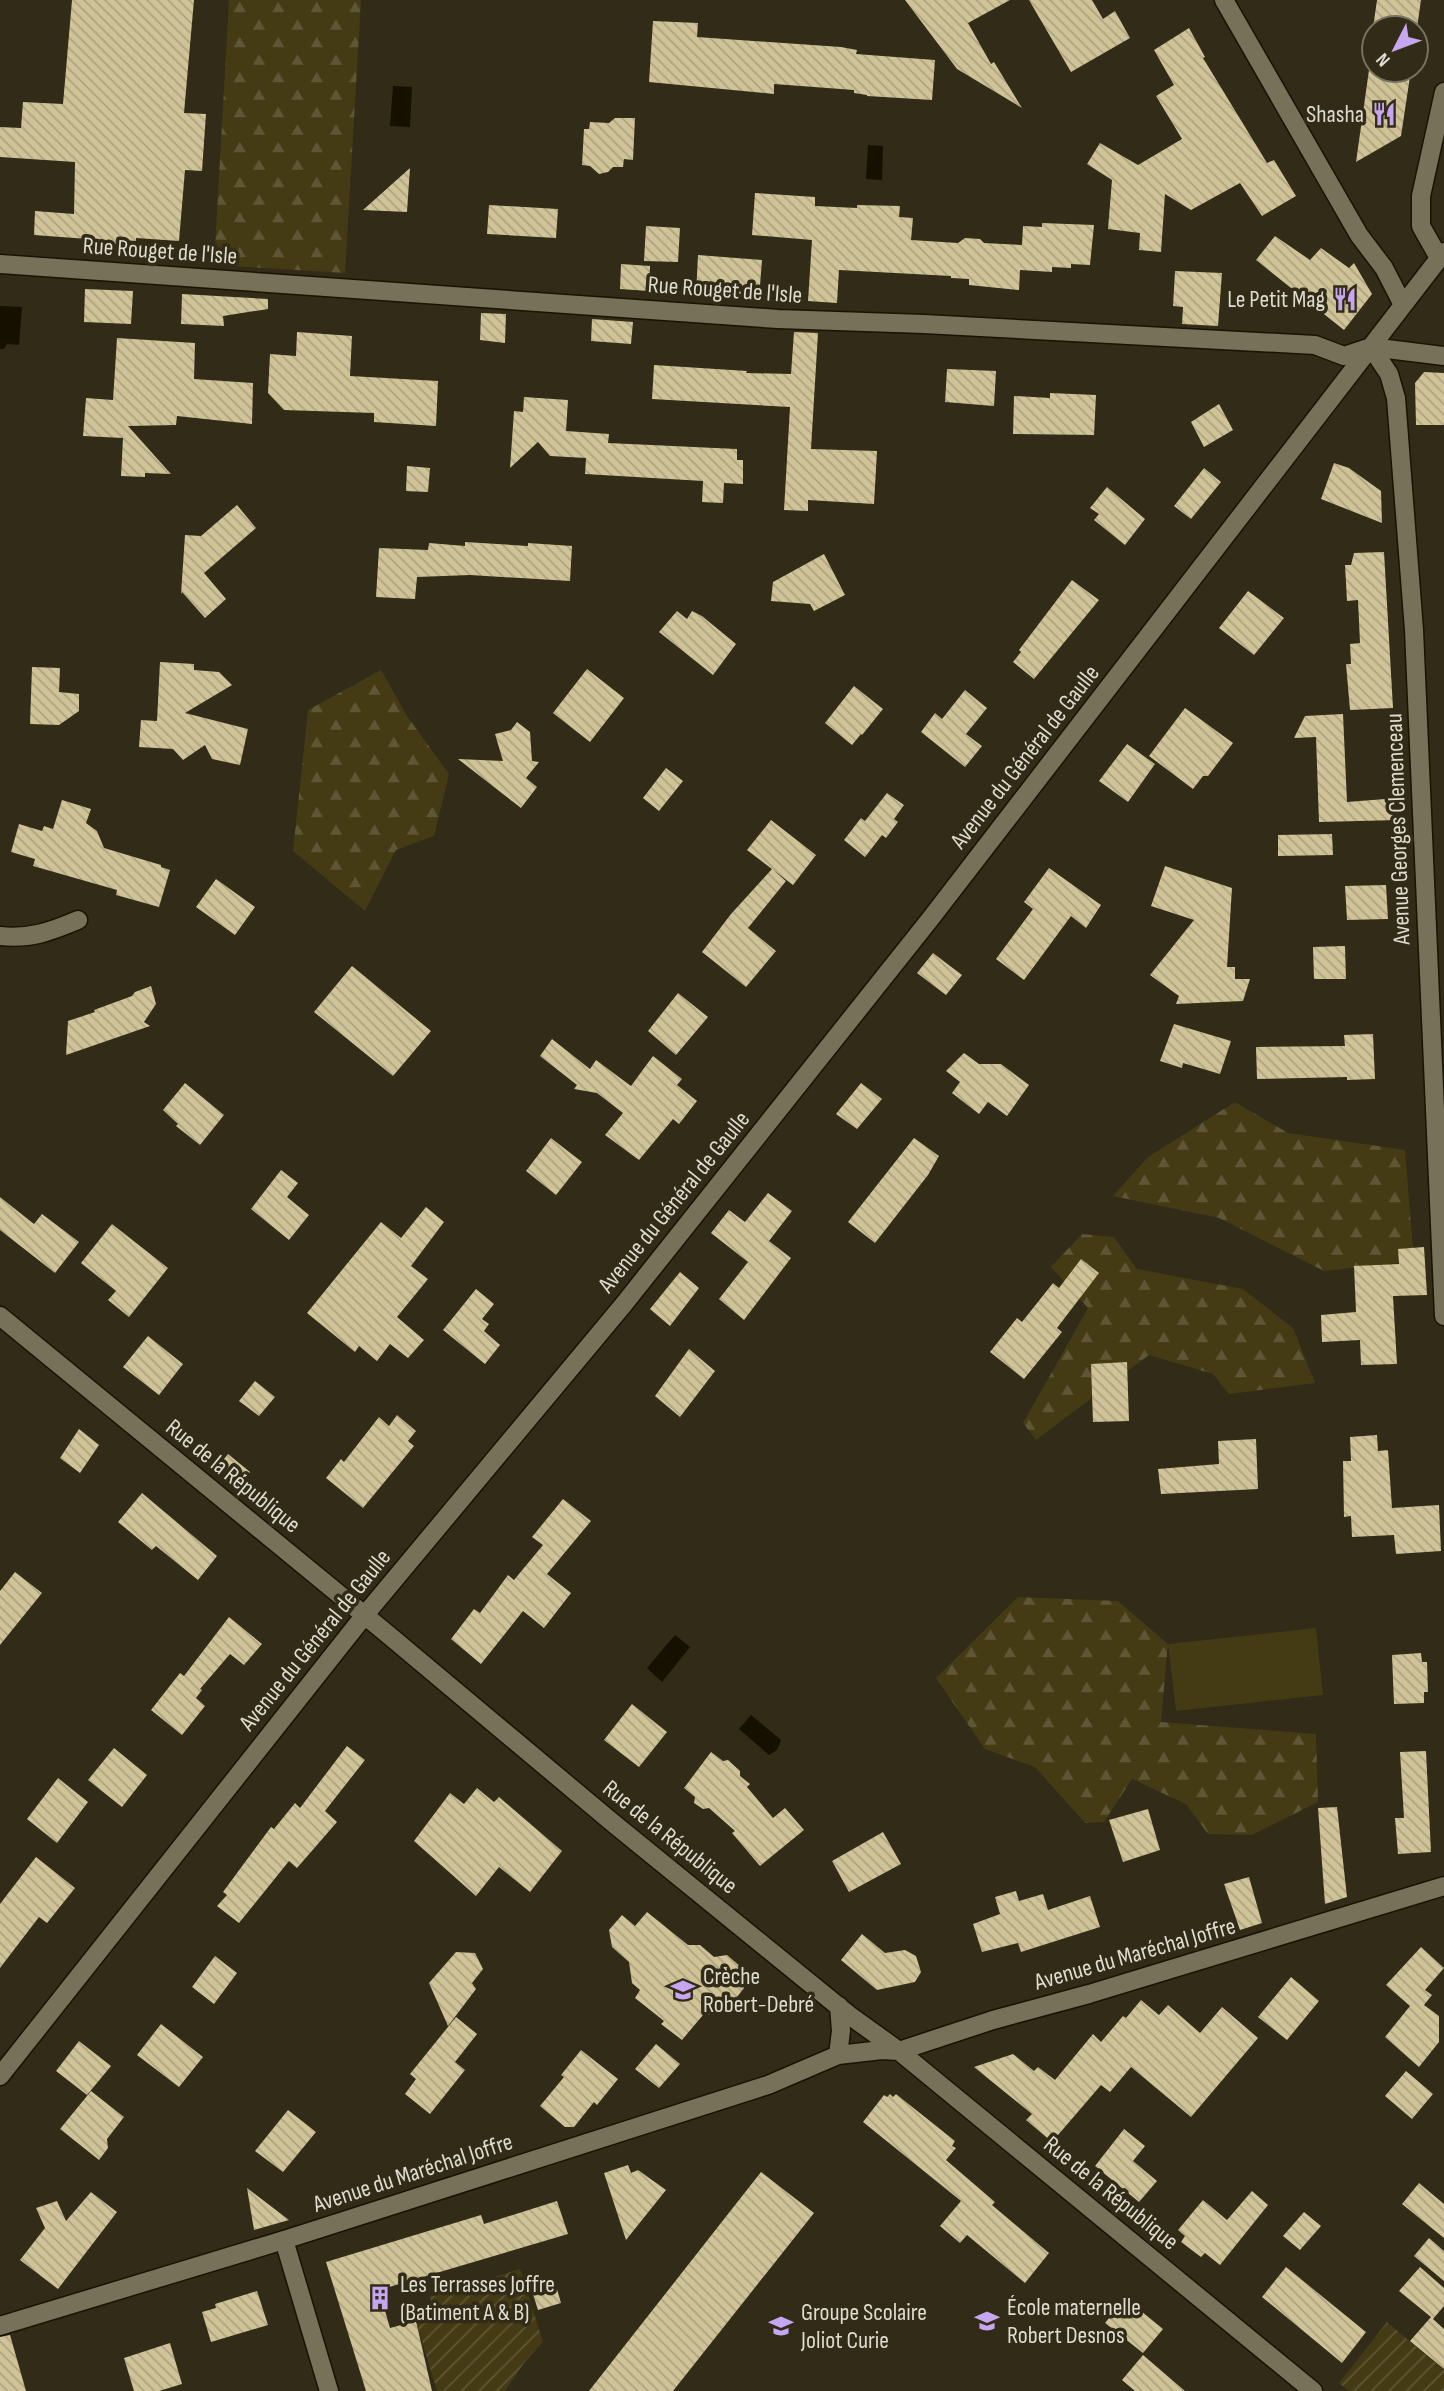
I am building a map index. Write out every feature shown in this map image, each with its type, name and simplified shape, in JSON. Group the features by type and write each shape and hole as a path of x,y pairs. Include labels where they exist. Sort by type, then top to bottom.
{"street":[{"path":"1224,0 1359,235 1384,268 1403,304"},
{"path":"1441,255 1421,226 1421,196 1444,92"},
{"name":"Avenue du Général de Gaulle","path":"0,2076 364,1616 624,1304 873,991 1027,795 1441,255"},
{"name":"Rue Rouget de l'Isle","path":"0,264 778,319 1315,345 1344,356 1371,346 1444,356"},
{"name":"Avenue Georges Clemenceau","path":"1371,346 1389,374 1396,398 1414,630 1444,1316"},
{"path":"0,936 22,938 44,934 78,920"},
{"name":"Rue de la République","path":"0,1316 613,1823 839,2006 899,2051 1312,2391"},
{"name":"Avenue du Maréchal Joffre","path":"0,2326 284,2240 768,2085 838,2055 882,2050 899,2051 993,2020 1089,1994 1444,1886"},
{"path":"838,2055 841,2031 839,2006"},
{"path":"284,2240 329,2391"}],"green space":[{"path":"229,0 361,0 345,273 214,265"},
{"path":"381,670 407,716 449,774 434,836 396,850 365,911 293,851 308,710"},
{"path":"1235,1102 1288,1133 1405,1150 1414,1261 1324,1271 1219,1218 1113,1196 1148,1157"},
{"path":"1082,1234 1114,1237 1137,1269 1243,1289 1293,1328 1315,1383 1229,1394 1213,1374 1149,1355 1036,1440 1023,1423 1088,1308 1051,1267"},
{"path":"1018,1597 1118,1601 1168,1644 1161,1722 1316,1734 1318,1802 1252,1835 1208,1834 1186,1804 1132,1779 1104,1822 1085,1823 1035,1767 985,1749 936,1678"},
{"path":"1316,1628 1323,1695 1176,1711 1168,1644"},
{"path":"520,2269 543,2342 524,2363 505,2391 437,2391 414,2315 433,2309 430,2297"},
{"path":"1387,2322 1444,2370 1444,2391 1349,2391 1339,2383"}],"shaded area":[{"path":"393,86 412,87 410,127 390,126"},
{"path":"868,145 883,146 882,180 866,179"},
{"path":"0,306 22,307 19,345 7,344 4,349 0,349"},
{"path":"675,1635 690,1647 662,1682 647,1668"},
{"path":"751,1715 781,1740 777,1750 769,1755 739,1729"}],"building":[{"path":"72,0 194,0 184,113 206,114 202,171 185,170 179,241 136,238 136,241 124,240 124,245 101,243 101,240 34,235 35,211 74,214 75,162 0,157 0,127 21,128 23,102 63,104"},
{"path":"905,0 1010,0 968,23 991,64 994,62 1022,108 957,69"},
{"path":"1029,0 1092,0 1103,19 1115,11 1130,38 1071,72"},
{"path":"1377,0 1421,0 1419,14 1375,14"},
{"path":"653,21 698,23 697,37 841,47 857,50 856,54 935,60 932,100 867,96 854,93 854,90 774,84 774,94 649,82"},
{"path":"1189,28 1205,57 1203,58 1267,163 1274,160 1296,196 1262,216 1240,183 1191,210 1165,194 1161,252 1139,250 1140,233 1108,229 1112,180 1087,164 1100,143 1138,165 1182,139 1156,96 1174,85 1154,50"},
{"path":"1367,84 1409,84 1401,136 1356,162"},
{"path":"615,118 635,118 633,160 624,159 623,167 613,167 608,172 599,174 590,166 582,165 584,129 589,129 590,122 609,123"},
{"path":"410,168 407,212 363,210"},
{"path":"755,193 815,197 815,206 900,206 899,217 913,218 911,240 958,243 965,238 980,239 984,243 1022,245 1023,226 1042,227 1042,223 1094,225 1090,265 1052,267 1052,272 1020,270 1019,290 969,285 969,279 951,276 839,270 837,303 808,301 812,240 752,235"},
{"path":"489,205 558,209 556,238 487,234"},
{"path":"646,226 680,228 678,262 644,261"},
{"path":"1275,236 1310,260 1321,248 1349,268 1354,263 1372,294 1344,330 1256,260"},
{"path":"698,255 762,260 759,298 696,294"},
{"path":"621,264 650,266 649,291 620,289"},
{"path":"1175,271 1222,273 1218,326 1182,324 1183,307 1173,306"},
{"path":"85,289 133,291 131,324 84,322"},
{"path":"182,294 268,299 268,309 223,316 224,326 181,324"},
{"path":"481,313 506,314 505,343 480,340"},
{"path":"592,319 633,322 631,344 591,341"},
{"path":"297,332 352,336 350,376 438,381 436,426 374,422 374,413 284,410 268,393 270,354 296,356"},
{"path":"794,332 818,333 811,449 877,451 874,504 808,500 808,511 784,510 790,407 652,399 654,365 791,374"},
{"path":"117,338 195,343 194,379 253,383 252,424 177,416 176,425 128,426 171,474 121,476 123,438 83,436 86,398 113,400"},
{"path":"947,369 996,371 994,406 945,402"},
{"path":"1424,372 1444,373 1444,425 1416,425 1415,383"},
{"path":"1050,393 1096,395 1094,435 1013,434 1014,396 1050,398"},
{"path":"524,397 568,400 566,431 609,434 608,443 737,449 737,460 743,460 743,484 724,483 723,503 702,502 703,481 585,474 586,458 550,456 538,442 510,468 514,411 523,412"},
{"path":"1219,404 1233,430 1204,447 1191,422"},
{"path":"1334,463 1349,468 1381,491 1382,523 1321,499"},
{"path":"407,466 430,468 428,492 406,491"},
{"path":"1204,468 1221,482 1191,519 1174,506"},
{"path":"1107,487 1145,519 1125,545 1094,520 1099,514 1090,508"},
{"path":"237,505 256,528 204,573 226,599 205,618 182,592 181,594 185,535 201,536"},
{"path":"465,542 572,546 570,581 470,575 417,577 415,599 376,597 379,548 428,550 429,543 465,546"},
{"path":"1384,552 1393,708 1350,710 1346,664 1351,664 1350,644 1360,643 1358,600 1347,601 1345,565 1351,565 1354,553"},
{"path":"824,554 845,595 814,611 810,604 771,601 773,582"},
{"path":"1072,580 1099,600 1034,679 1013,662 1021,652 1019,650"},
{"path":"1248,591 1284,618 1254,655 1219,628"},
{"path":"677,611 687,619 692,611 702,616 736,644 713,675 659,632"},
{"path":"160,662 194,664 194,670 219,672 232,685 185,713 248,729 240,765 212,759 205,745 183,760 173,749 139,747 141,720 157,721"},
{"path":"32,667 60,668 59,692 79,694 79,711 59,725 30,724"},
{"path":"587,669 624,698 590,742 553,713"},
{"path":"854,686 883,709 852,745 825,723"},
{"path":"965,690 987,708 966,734 982,746 965,767 921,732 935,713 942,719"},
{"path":"1185,708 1233,743 1208,776 1203,776 1193,789 1149,756"},
{"path":"1343,714 1347,802 1398,798 1399,820 1319,822 1316,737 1294,738 1305,716"},
{"path":"517,722 530,732 532,761 539,762 526,778 537,787 521,808 458,759 503,761 495,734 511,730"},
{"path":"1127,744 1155,764 1128,802 1099,781"},
{"path":"666,768 683,781 659,811 643,798"},
{"path":"887,793 904,805 894,819 898,822 886,838 882,835 865,857 844,840 861,818 865,821"},
{"path":"62,800 91,809 86,823 97,831 104,848 170,870 159,907 116,895 117,890 33,866 35,859 11,852 19,824 42,831 44,826 53,829"},
{"path":"771,820 816,855 793,885 747,850"},
{"path":"1332,834 1333,855 1278,856 1278,835"},
{"path":"1165,866 1232,888 1227,967 1235,967 1235,979 1250,979 1243,1001 1176,1004 1179,996 1150,975 1194,920 1151,906"},
{"path":"1049,868 1101,905 1086,928 1071,916 1024,980 996,959 1033,909 1024,902"},
{"path":"772,869 786,881 748,928 776,951 746,987 702,952 731,914"},
{"path":"216,879 255,907 235,935 196,907"},
{"path":"1386,885 1388,919 1347,920 1345,886"},
{"path":"1345,946 1346,979 1314,979 1313,947"},
{"path":"933,953 962,975 946,995 917,973"},
{"path":"352,966 431,1031 393,1076 314,1012"},
{"path":"151,986 156,1004 144,1022 150,1026 66,1055 68,1021 95,1012 94,1010"},
{"path":"678,993 708,1017 676,1055 648,1031"},
{"path":"1174,1024 1231,1041 1220,1074 1183,1063 1182,1068 1160,1061"},
{"path":"1373,1034 1375,1079 1257,1079 1256,1047 1345,1046 1344,1035"},
{"path":"552,1039 590,1069 596,1060 631,1086 653,1056 682,1079 677,1085 697,1101 679,1124 673,1119 639,1160 605,1135 623,1113 597,1093 574,1089 577,1085 540,1056"},
{"path":"964,1053 979,1064 1001,1064 1029,1085 1007,1116 988,1102 979,1114 952,1093 960,1082 946,1071"},
{"path":"185,1083 224,1115 200,1145 176,1126 178,1124 163,1110"},
{"path":"861,1083 882,1099 857,1129 836,1114"},
{"path":"551,1138 582,1162 556,1195 526,1171"},
{"path":"914,1138 939,1156 928,1175 875,1243 848,1222"},
{"path":"281,1170 298,1183 287,1197 309,1215 289,1240 251,1209"},
{"path":"768,1193 792,1211 769,1241 791,1258 744,1320 719,1299 748,1262 711,1233 729,1210 745,1222"},
{"path":"0,1197 34,1224 42,1214 79,1242 55,1273 0,1230"},
{"path":"426,1207 444,1222 411,1266 428,1279 397,1317 424,1340 408,1358 390,1344 377,1361 359,1346 355,1352 307,1313 381,1222 401,1238"},
{"path":"112,1224 168,1268 129,1317 108,1300 116,1291 81,1263"},
{"path":"1424,1247 1427,1295 1393,1296 1397,1364 1361,1365 1360,1340 1322,1342 1321,1315 1356,1312 1354,1266 1399,1264 1398,1249"},
{"path":"1081,1259 1099,1273 1057,1328 1062,1332 1024,1379 990,1352 1017,1318 1022,1322 1053,1283 1059,1288"},
{"path":"680,1272 699,1288 670,1326 650,1309"},
{"path":"476,1289 494,1304 482,1319 489,1324 484,1331 500,1345 485,1364 443,1330"},
{"path":"148,1336 183,1364 159,1395 123,1367"},
{"path":"689,1349 715,1371 680,1417 655,1396"},
{"path":"1127,1362 1129,1421 1093,1422 1091,1364"},
{"path":"255,1381 275,1397 259,1416 239,1401"},
{"path":"397,1415 416,1431 408,1441 414,1446 363,1508 326,1478 341,1459 344,1462 379,1417 389,1426"},
{"path":"79,1429 99,1445 80,1473 60,1458"},
{"path":"1377,1435 1378,1451 1388,1450 1392,1508 1439,1505 1441,1551 1396,1554 1394,1535 1352,1537 1351,1516 1344,1517 1343,1461 1351,1461 1350,1437"},
{"path":"1256,1439 1258,1489 1161,1494 1158,1469 1219,1464 1218,1441"},
{"path":"228,1454 250,1472 237,1489 215,1470"},
{"path":"142,1493 217,1556 198,1580 156,1546 152,1550 118,1522"},
{"path":"563,1499 591,1521 547,1574 571,1593 544,1628 523,1611 481,1664 451,1639 474,1609 480,1613 508,1575 514,1580 543,1545 532,1537"},
{"path":"15,1572 42,1593 0,1645 0,1591"},
{"path":"229,1617 262,1644 244,1665 230,1654 200,1689 202,1690 196,1698 205,1706 182,1735 151,1710 180,1673 184,1676"},
{"path":"1421,1653 1422,1662 1427,1662 1428,1692 1424,1692 1424,1703 1394,1704 1392,1655"},
{"path":"632,1704 667,1732 639,1767 604,1740"},
{"path":"347,1746 365,1760 325,1811 337,1822 297,1868 289,1861 239,1923 217,1906 227,1895 223,1892 271,1827 274,1829 295,1803 300,1808"},
{"path":"114,1748 147,1775 122,1807 88,1780"},
{"path":"1426,1751 1431,1852 1398,1854 1395,1818 1404,1818 1400,1752"},
{"path":"711,1752 723,1761 728,1760 740,1771 740,1776 750,1784 747,1787 773,1818 785,1808 804,1830 760,1866 732,1833 735,1831 709,1808 703,1809 694,1803 695,1797 684,1788"},
{"path":"58,1778 88,1802 57,1843 27,1819"},
{"path":"477,1788 494,1802 499,1797 562,1851 530,1892 499,1867 476,1896 414,1841 450,1793 464,1804"},
{"path":"1337,1807 1347,1897 1325,1904 1318,1808"},
{"path":"1148,1809 1160,1850 1123,1862 1109,1820"},
{"path":"883,1832 901,1864 849,1892 832,1861"},
{"path":"36,1857 75,1888 47,1923 39,1917 0,1968 0,1904"},
{"path":"1249,1877 1262,1923 1240,1930 1224,1884"},
{"path":"1016,1891 1019,1901 1043,1894 1048,1910 1090,1896 1100,1927 1021,1952 1018,1943 982,1952 973,1924 1000,1914 995,1897"},
{"path":"647,1912 688,1945 700,1945 714,1957 727,1955 741,1967 744,1988 737,1997 724,1999 718,2015 703,2015 682,2040 661,2024 664,2021 635,1998 640,1990 632,1983 629,1962 612,1947 609,1930 622,1915 635,1926"},
{"path":"862,1934 885,1953 905,1950 916,1956 921,1972 915,1982 877,1990 841,1960"},
{"path":"1421,1947 1444,1968 1425,1990 1432,1995 1424,2005 1439,2016 1439,2042 1419,2067 1385,2037 1410,2006 1386,1985"},
{"path":"456,1952 475,1953 483,1969 472,1983 476,1989 448,2026 429,1983"},
{"path":"215,1956 237,1973 214,2004 192,1987"},
{"path":"1291,1977 1319,2001 1287,2040 1258,2017"},
{"path":"1141,2000 1159,2015 1168,2005 1200,2033 1222,2007 1258,2038 1191,2117 1131,2067 1110,2092 1101,2085 1052,2142 1026,2120 1032,2114 974,2067 1013,2054 1034,2071 1038,2067 1055,2080 1093,2034 1101,2042"},
{"path":"456,2017 477,2034 455,2062 465,2070 430,2114 405,2094 416,2079 410,2074"},
{"path":"161,2024 203,2057 179,2087 137,2055"},
{"path":"79,2041 111,2066 87,2095 56,2071"},
{"path":"656,2044 680,2064 659,2088 635,2069"},
{"path":"581,2050 618,2079 597,2105 594,2102 574,2127 565,2127 540,2106 564,2077 561,2075"},
{"path":"1406,2071 1433,2094 1412,2119 1385,2096"},
{"path":"91,2091 124,2117 107,2139 108,2148 99,2160 60,2129"},
{"path":"890,2094 893,2097 896,2094 955,2141 952,2146 956,2148 946,2160 995,2202 992,2205 1049,2253 1025,2283 967,2235 960,2243 940,2226 961,2201 863,2122 884,2095 887,2097"},
{"path":"288,2110 316,2132 283,2172 255,2151"},
{"path":"1124,2129 1145,2146 1133,2161 1157,2181 1139,2202 1095,2166"},
{"path":"628,2165 631,2173 638,2170 666,2190 626,2240 604,2173"},
{"path":"761,2172 814,2213 673,2391 589,2391"},
{"path":"1419,2183 1444,2204 1444,2238 1402,2204"},
{"path":"247,2188 289,2220 254,2230"},
{"path":"1252,2191 1268,2205 1220,2265 1205,2253 1201,2257 1181,2242 1185,2236 1178,2230 1203,2200 1227,2220"},
{"path":"91,2192 117,2212 58,2289 20,2260 45,2228 36,2208 57,2201 66,2221"},
{"name":"Les Terrasses Joffre (Batiment A & B)","path":"557,2201 568,2234 379,2290 390,2328 416,2321 432,2391 366,2391 326,2262 481,2215 484,2224"},
{"path":"1304,2212 1321,2226 1300,2250 1283,2236"},
{"path":"1429,2238 1444,2251 1444,2281 1414,2256"},
{"path":"1286,2267 1366,2332 1342,2363 1262,2297"},
{"path":"1420,2267 1444,2288 1444,2306 1433,2319 1444,2329 1444,2369 1410,2341 1431,2317 1399,2291"},
{"path":"555,2282 561,2303 538,2310 531,2288"},
{"path":"257,2291 268,2325 211,2342 202,2312 216,2308 215,2304"},
{"path":"1125,2298 1163,2329 1143,2353 1105,2323"},
{"path":"10,2335 26,2391 0,2391 0,2337"},
{"path":"170,2343 182,2384 159,2391 134,2391 124,2358"},
{"path":"1143,2355 1185,2391 1135,2391 1122,2380"}],"place":[{"name":"Shasha","path":"1384,114"},
{"name":"Le Petit Mag","path":"1345,299"},
{"name":"Crèche Robert-Debré","path":"683,1990"},
{"name":"Les Terrasses Joffre (Batiment A & B)","path":"380,2298"},
{"name":"École maternelle Robert Desnos","path":"987,2321"},
{"name":"Groupe Scolaire Joliot Curie","path":"781,2326"}]}
